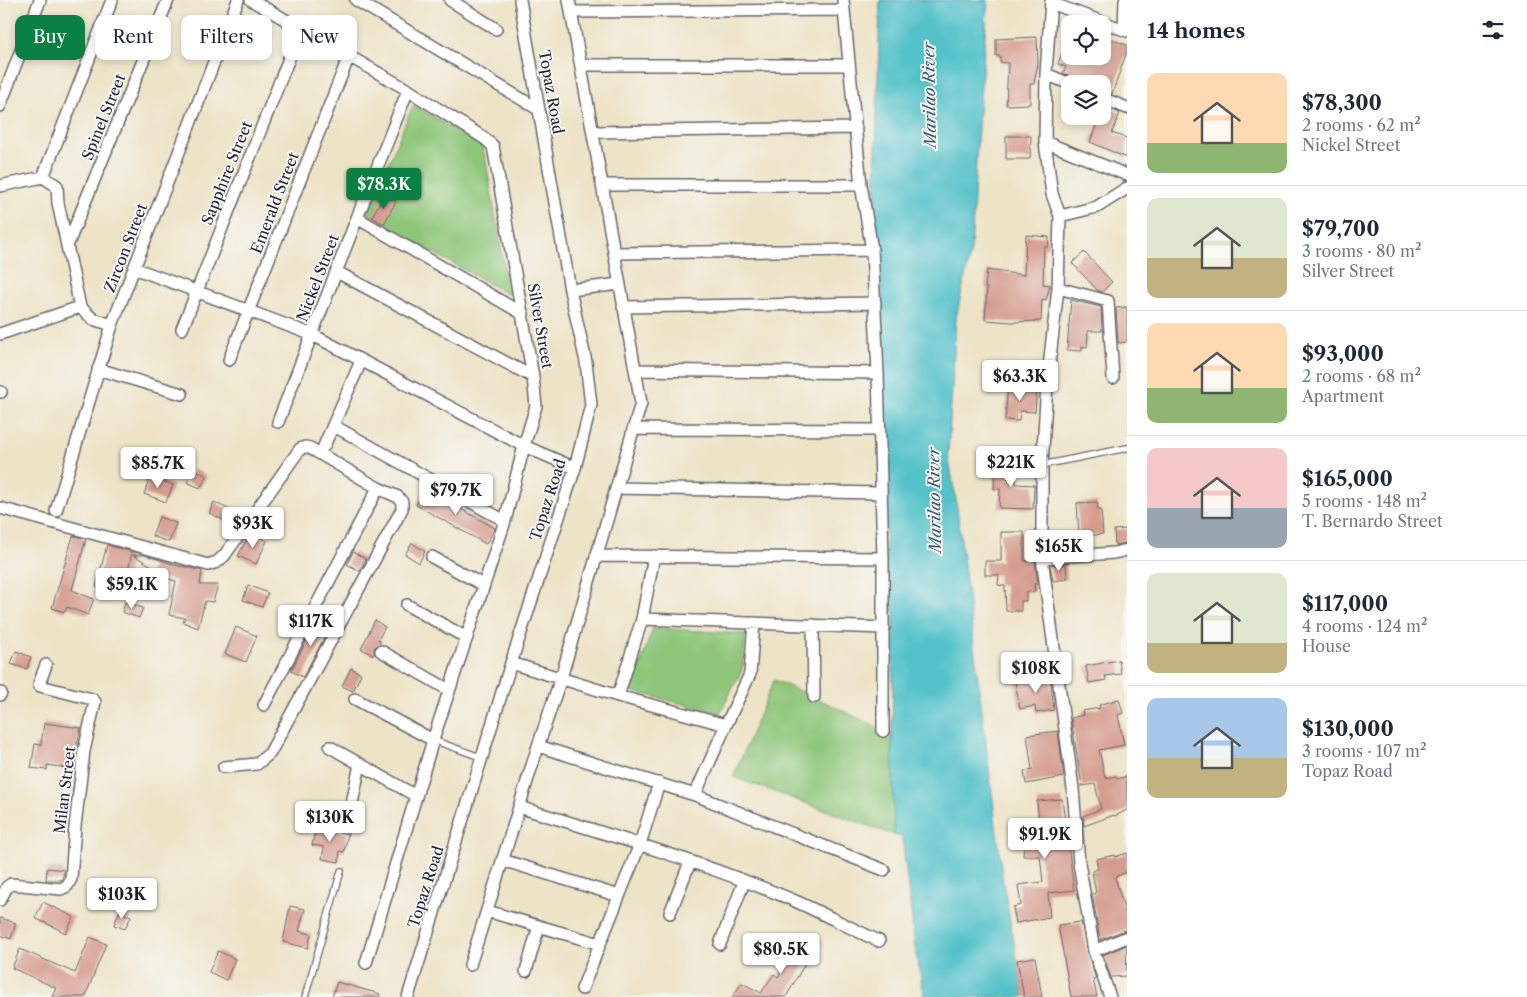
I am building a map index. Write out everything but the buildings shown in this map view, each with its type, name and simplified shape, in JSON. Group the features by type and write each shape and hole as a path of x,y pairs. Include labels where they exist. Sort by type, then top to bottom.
{"street":[{"path":"0,106 40,0"},
{"path":"43,177 112,0"},
{"name":"Spinel Street","path":"67,246 168,0"},
{"name":"Zircon Street","path":"56,511 112,324 238,0"},
{"path":"252,0 282,17"},
{"path":"356,0 538,109"},
{"path":"450,0 468,5 496,28"},
{"name":"Topaz Road","path":"408,997 511,663 575,468 592,405 586,362 570,290 520,0"},
{"path":"1110,997 1094,950 1079,863 1073,789 1042,558 1042,465 1047,384 1058,288 1060,216 1052,194 1045,142 1046,74 1051,1 1125,30 1126,0"},
{"path":"470,965 560,678 641,403 570,6 844,5 861,185 872,250 875,303 883,558 883,731"},
{"name":"Sapphire Street","path":"182,329 288,60"},
{"name":"Emerald Street","path":"230,360 346,60"},
{"path":"355,60 408,90"},
{"path":"582,65 849,65"},
{"path":"1046,74 1061,80"},
{"name":"Silver Street","path":"366,963 433,740 505,521 536,406 523,314 493,146 484,138 408,90"},
{"name":"Nickel Street","path":"278,422 408,90"},
{"path":"1111,102 1127,108"},
{"path":"594,132 856,128"},
{"path":"1045,142 1127,175"},
{"path":"0,186 43,177 57,186 58,203 80,307 93,319 112,324"},
{"path":"603,185 861,185"},
{"path":"1060,216 1097,206 1127,188"},
{"path":"357,218 523,314"},
{"path":"614,253 872,250"},
{"path":"134,268 312,336 524,446 575,468"},
{"path":"337,272 533,377"},
{"path":"570,290 620,284"},
{"path":"1058,288 1108,301 1113,378"},
{"path":"624,307 875,303"},
{"path":"0,334 80,307"},
{"path":"324,446 360,361"},
{"path":"98,369 182,394"},
{"path":"635,370 878,373"},
{"path":"334,426 505,521"},
{"path":"634,429 879,430"},
{"path":"0,508 208,564 216,562 224,556 300,449 305,447 310,448 378,488 398,497 402,502 402,509 270,753 257,764 224,767"},
{"path":"264,705 378,488"},
{"path":"616,488 880,494"},
{"path":"1042,558 1114,554 1127,550"},
{"path":"596,556 883,558"},
{"path":"618,696 642,619 654,556"},
{"path":"432,557 483,585"},
{"path":"407,605 467,638"},
{"path":"642,619 884,628"},
{"path":"696,795 726,724 750,674 754,624"},
{"path":"813,625 814,697"},
{"path":"381,651 449,690"},
{"path":"511,663 618,696 726,724"},
{"name":"Milan Street","path":"0,900 7,887 11,884 61,889 67,886 71,879 84,751 95,702 92,699 40,686 39,684 46,665"},
{"path":"355,699 433,740"},
{"path":"538,746 696,795 884,870"},
{"path":"330,747 416,796"},
{"path":"348,823 360,764"},
{"path":"582,989 640,844 659,783"},
{"path":"519,807 640,844 744,882 793,901 879,941"},
{"path":"502,860 619,896"},
{"path":"670,913 690,862"},
{"path":"720,944 744,882"},
{"path":"487,911 600,944"},
{"path":"526,971 539,926"},
{"path":"1094,950 1127,937"}],"lane":[{"path":"1042,465 1127,448"},
{"path":"433,740 483,758"},
{"path":"305,997 340,871"}],"green space":[{"path":"413,105 481,145 485,156 509,295 367,215"},
{"path":"653,628 746,634 742,670 720,713 631,691"},
{"path":"774,680 892,734 894,835 733,777"}],"water":[{"name":"Marilao River","path":"880,0 988,0 971,250 956,318 948,455 956,500 1003,882 1024,997 925,997 916,954 902,837 894,835 892,734 894,611 887,609 881,277 877,274 875,186"}]}
